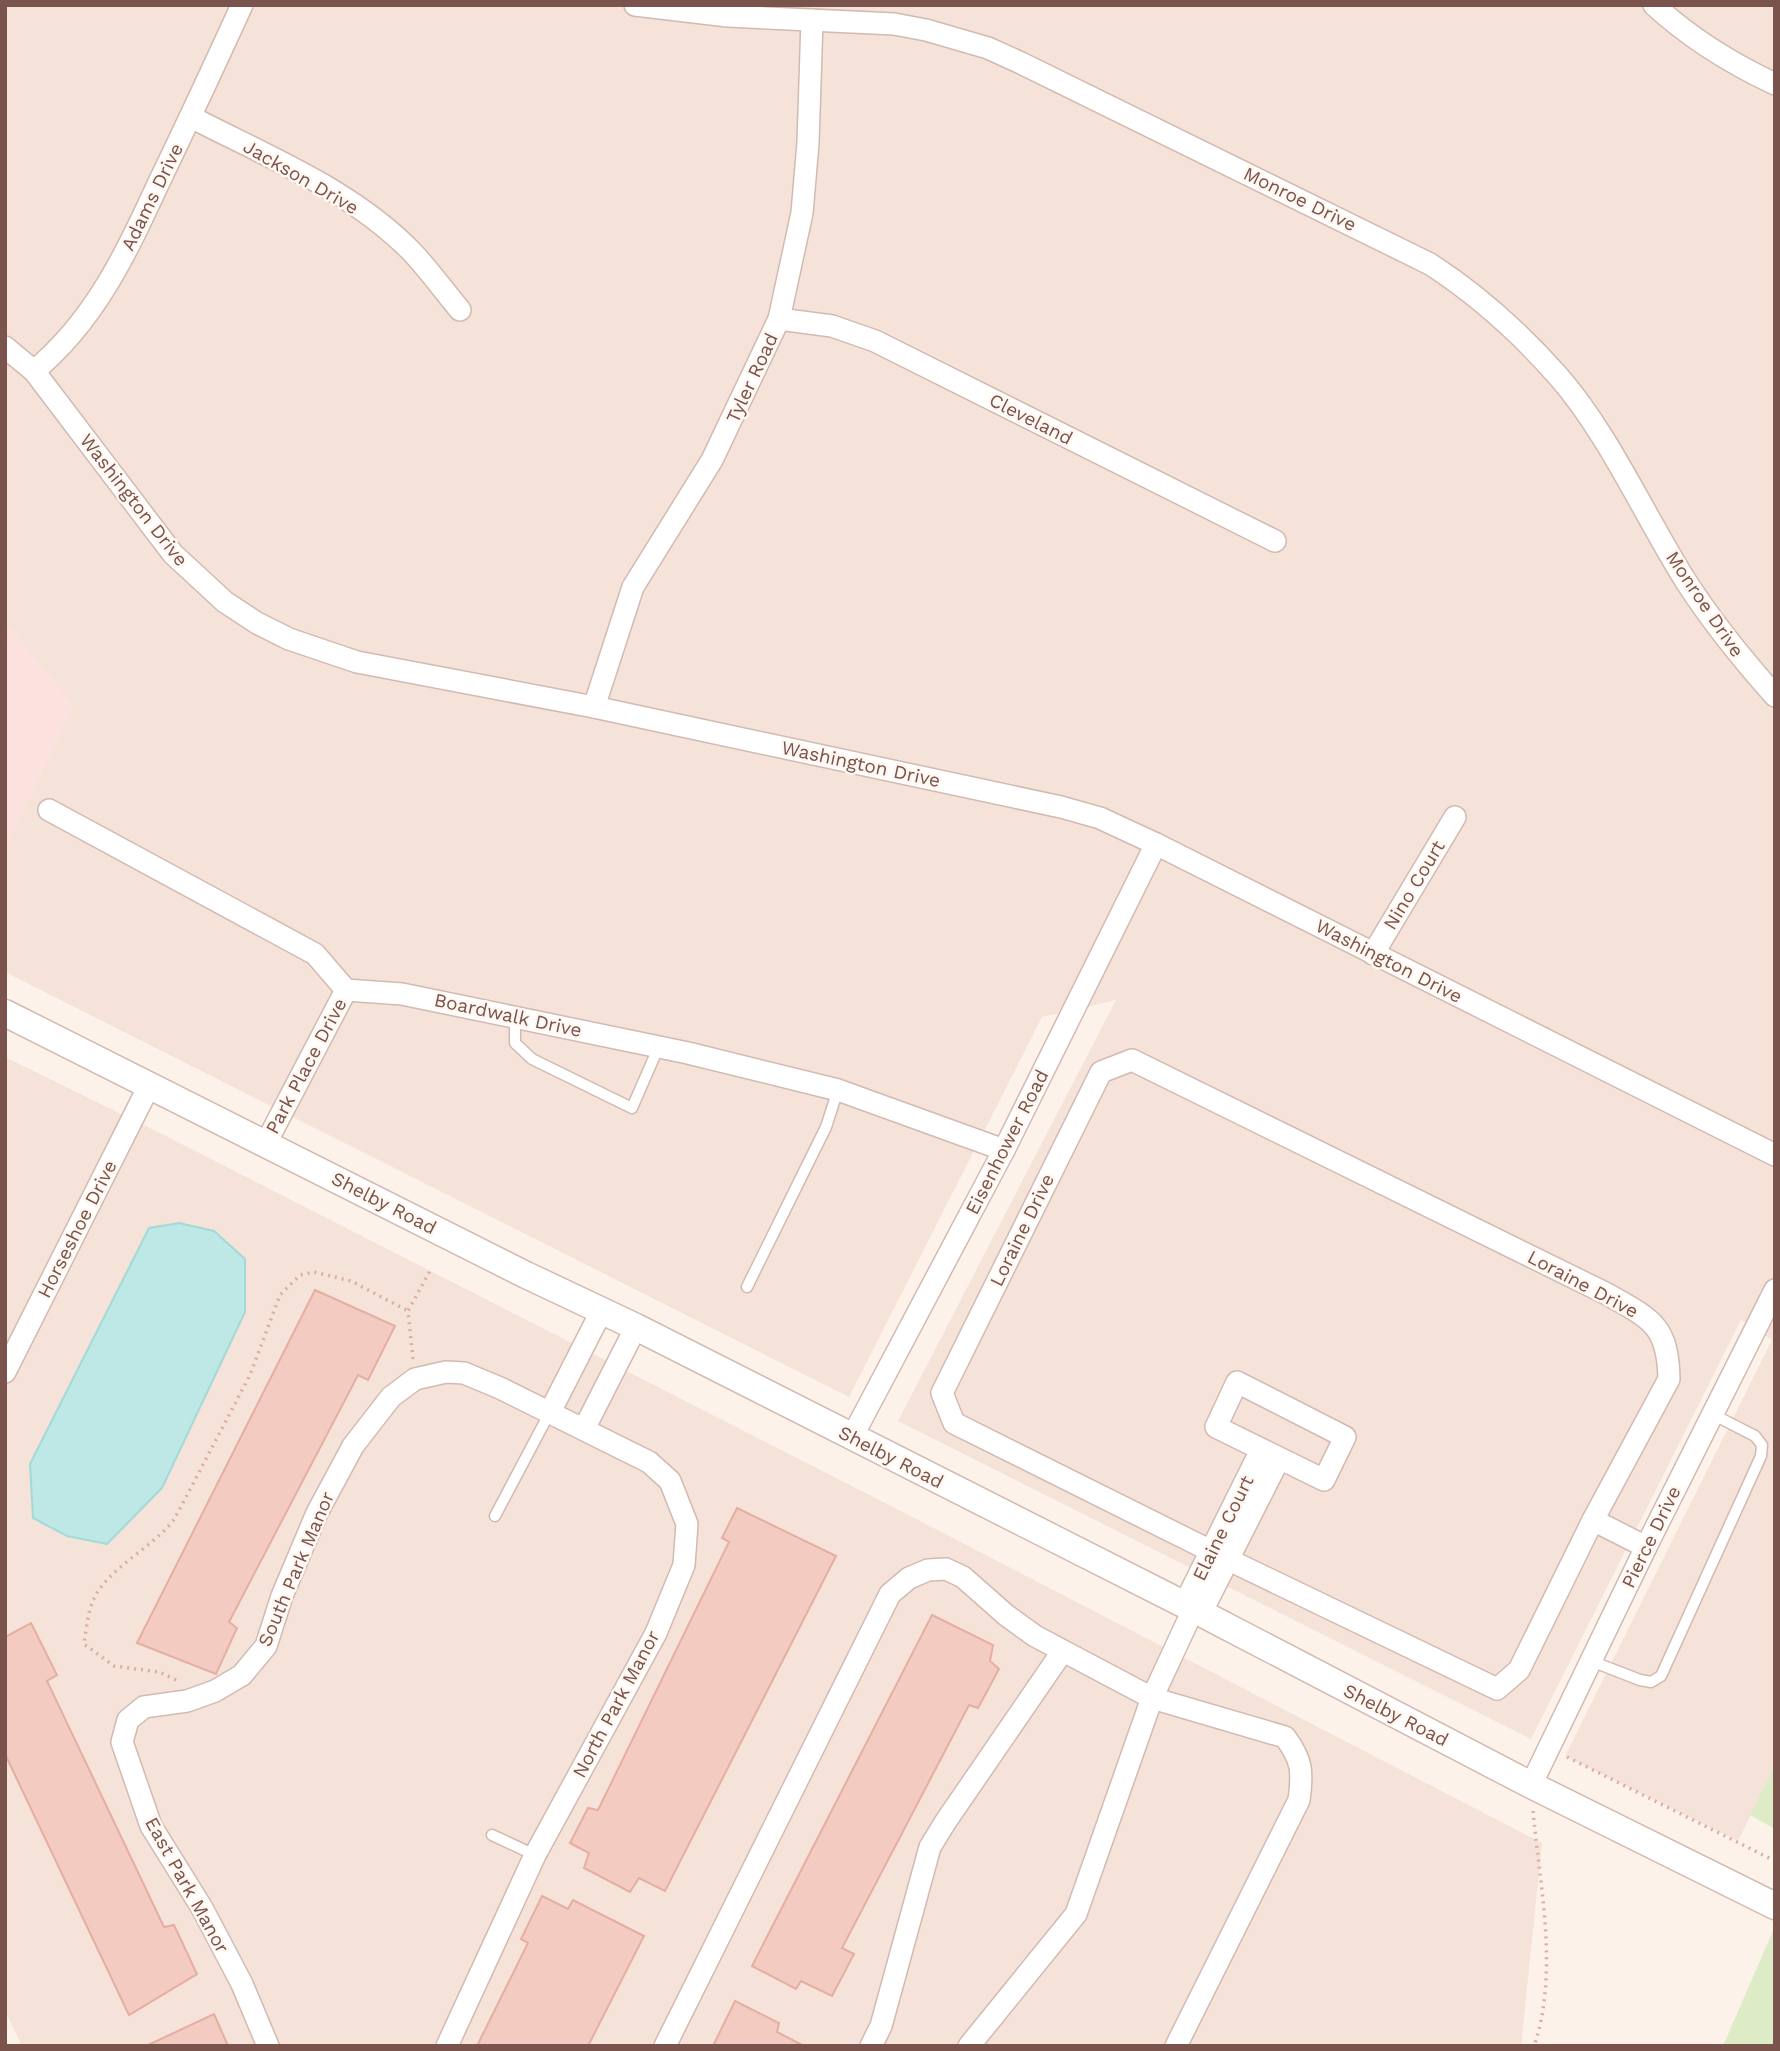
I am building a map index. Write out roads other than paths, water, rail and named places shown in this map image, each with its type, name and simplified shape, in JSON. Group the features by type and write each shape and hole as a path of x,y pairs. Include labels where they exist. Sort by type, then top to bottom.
{"street":[{"name":"Adams Drive","path":"34,371 56,353 79,327 119,267 242,5"},
{"name":"Monroe Drive","path":"635,5 894,24 926,30 988,48 1401,248 1458,282 1492,309 1559,377 1618,466 1687,583 1723,634 1775,696"},
{"path":"1654,5 1677,27 1710,50 1775,85"},
{"name":"Tyler Road","path":"594,707 633,587 712,460 779,319 802,214 808,143 812,20"},
{"name":"Jackson Drive","path":"191,117 319,183 378,223 411,251 460,310"},
{"name":"Cleveland","path":"779,319 832,326 875,341 1275,541"},
{"name":"Washington Drive","path":"5,347 34,371 173,554 225,601 257,623 289,639 357,662 594,707 1062,807 1100,818 1775,1155"},
{"path":"49,810 315,954 346,990"},
{"name":"Nino Court","path":"1373,954 1455,817"},
{"name":"Eisenhower Road","path":"852,1437 1004,1150 1156,844"},
{"name":"Boardwalk Drive","path":"346,990 402,994 659,1046 838,1090 1004,1150"},
{"name":"Park Place Drive","path":"266,1143 346,990"},
{"name":"Shelby Road","path":"5,1013 526,1275 636,1327 1193,1609 1531,1785 1775,1906"},
{"name":"Loraine Drive","path":"1132,1059 1643,1314 1659,1330 1668,1353 1669,1379 1593,1520 1519,1670 1497,1689 1220,1556 954,1423 942,1393 1101,1072 1132,1059"},
{"name":"Horseshoe Drive","path":"5,1372 149,1086"},
{"name":"Pierce Drive","path":"1531,1785 1775,1290"},
{"path":"550,1412 602,1310"},
{"path":"584,1429 636,1327"},
{"name":"South Park Manor","path":"128,1720 144,1707 187,1701 215,1691 242,1675 266,1646 282,1596 317,1513 354,1447 391,1397 415,1379 446,1372 464,1373 550,1412"},
{"path":"1237,1382 1345,1437 1324,1480 1270,1455 1216,1427 1237,1382"},
{"name":"North Park Manor","path":"447,2046 535,1855 656,1633 684,1565 687,1524 670,1481 649,1462 550,1412"},
{"name":"Elaine Court","path":"969,2046 1076,1914 1152,1698 1270,1455"},
{"path":"1593,1520 1646,1547"},
{"path":"665,2046 890,1594 909,1578 928,1570 946,1569 963,1577 1006,1615 1062,1652 1152,1698 1285,1737 1297,1753 1303,1775 1299,1800 1176,2046"},
{"path":"871,2046 881,2026 930,1847 1062,1652"},
{"name":"East Park Manor","path":"128,1720 122,1742 151,1826 202,1908 242,1984 268,2046"}],"lane":[{"path":"515,1016 515,1042 532,1059 632,1108 659,1046"},
{"path":"747,1287 826,1127 838,1090"},
{"path":"495,1516 550,1412"},
{"path":"1591,1661 1640,1680 1651,1682 1661,1676 1761,1456 1762,1445 1755,1436 1712,1414"},
{"path":"492,1835 535,1855"}],"water":[{"path":"179,1223 214,1231 245,1259 245,1312 162,1488 107,1544 67,1536 33,1518 30,1464 149,1228"}]}
